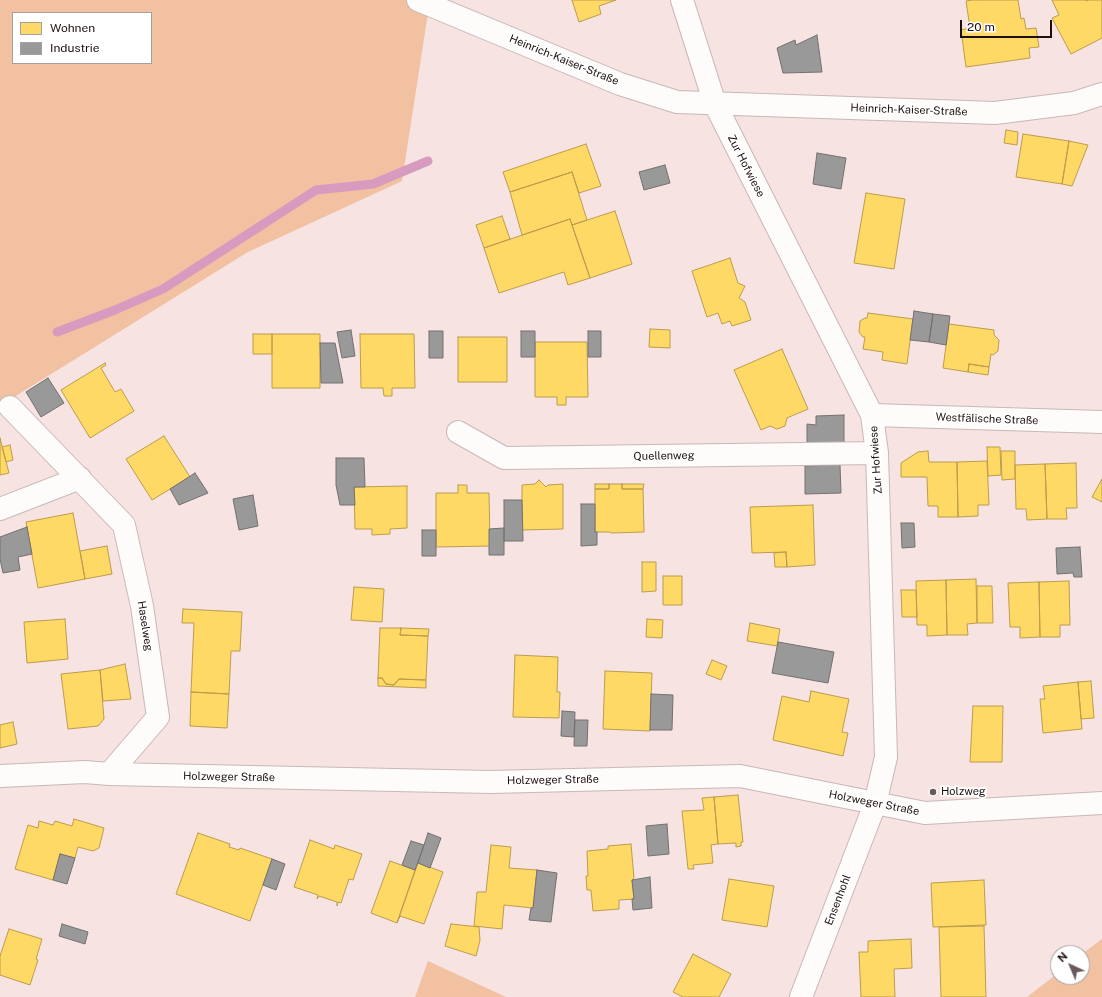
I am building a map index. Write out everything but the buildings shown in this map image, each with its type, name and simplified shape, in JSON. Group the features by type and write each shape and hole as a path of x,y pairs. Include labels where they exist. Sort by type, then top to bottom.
{"street":[{"name":"Heinrich-Kaiser-Straße","path":"418,0 620,84 677,102 994,113 1074,103 1102,94"},
{"path":"682,0 715,104"},
{"name":"Zur Hofwiese","path":"715,104 872,415 877,453 886,757 875,804"},
{"name":"Haselweg","path":"10,407 124,525 142,606 158,717 108,774"},
{"name":"Westfälische Straße","path":"872,415 1102,422"},
{"name":"Quellenweg","path":"458,432 504,458 877,453"},
{"path":"0,509 80,478"},
{"name":"Holzweger Straße","path":"0,776 85,772 108,774 490,782 740,776 925,813 1102,803"},
{"name":"Ensenhohl","path":"801,997 875,804"}],"shaded area":[{"path":"0,0 430,0 402,181 248,252 0,405"},
{"path":"1102,939 1102,997 1027,997 1050,979 1050,985 1090,985 1090,948"},
{"path":"428,961 506,997 415,997"}],"waterway":[{"path":"57,332 115,310 163,289 316,190 373,184 428,161"}],"place":[{"name":"Holzweg","path":"933,792"}]}
